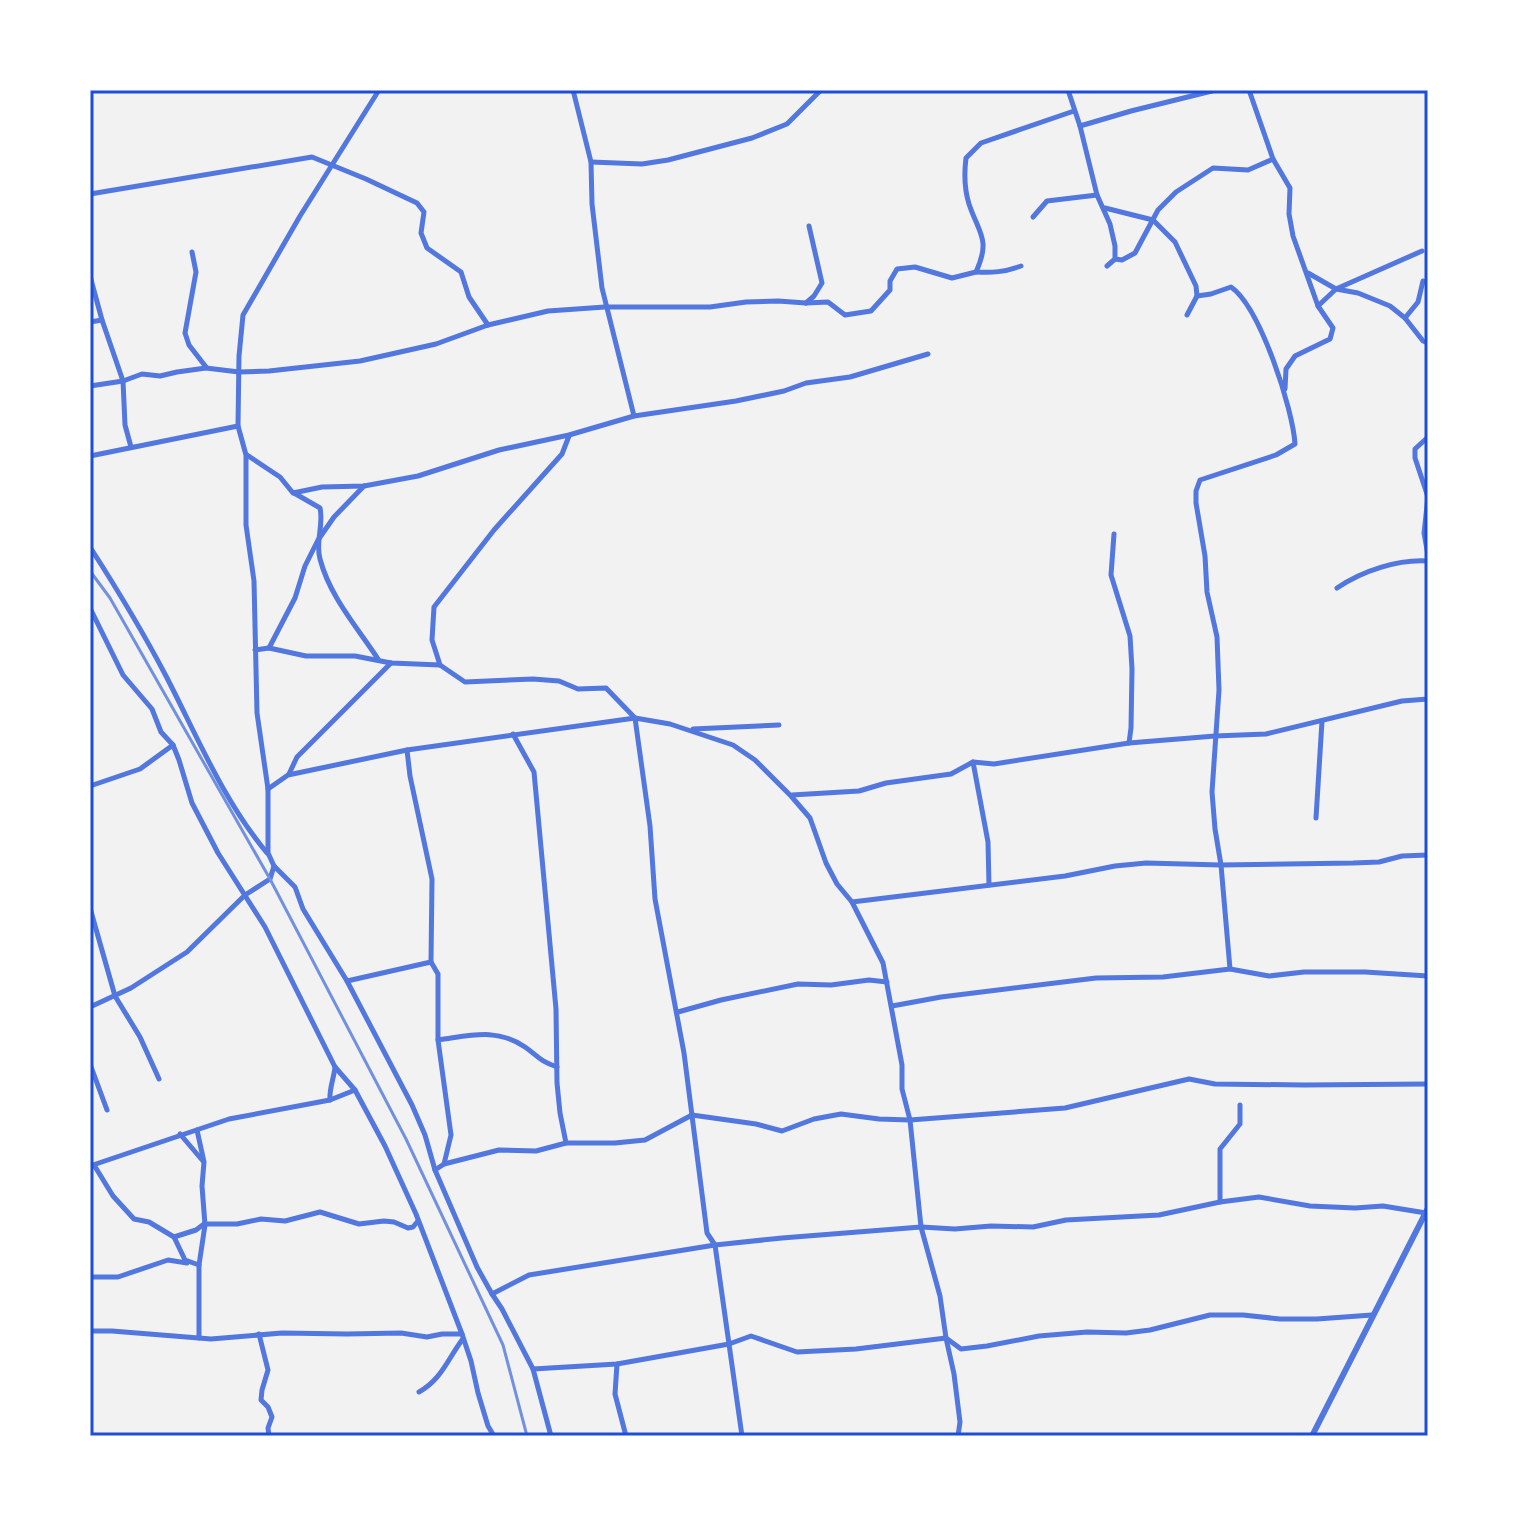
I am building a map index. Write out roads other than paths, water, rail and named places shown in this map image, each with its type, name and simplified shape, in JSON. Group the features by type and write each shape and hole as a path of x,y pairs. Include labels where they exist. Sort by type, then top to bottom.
{"street":[{"path":"268,853 268,789 257,713 254,581 246,525 246,455 238,426 243,315 331,164 379,90"},
{"path":"573,90 591,162 592,204 605,307 634,416"},
{"path":"591,162 642,164 752,138 787,124 821,90"},
{"path":"1068,90 1097,195 1110,224 1115,246 1115,259 1107,266"},
{"path":"1080,126 1216,90"},
{"path":"1249,90 1273,159 1290,188 1289,214 1293,236 1318,306 1333,328 1330,339 1295,356 1286,369 1285,397"},
{"path":"976,272 983,256 984,242 969,204 964,181 966,158 981,143 1074,111"},
{"path":"90,194 312,157 417,203 424,212 421,233 427,248 461,272 469,297 488,325"},
{"path":"1115,259 1122,260 1135,253 1158,210 1176,192 1213,168 1248,170 1273,159"},
{"path":"1033,217 1047,201 1097,195"},
{"path":"1104,208 1153,220 1175,242 1196,286 1197,296 1187,315"},
{"path":"806,303 822,283 809,226"},
{"path":"1318,306 1336,289 1422,251"},
{"path":"192,252 196,272 185,333 189,345 206,368"},
{"path":"90,386 123,381 142,374 160,376 206,368 239,372 269,371 360,361 436,344 488,325 548,311 605,307 710,307 778,301 828,302 845,315 871,311 890,290 890,281 897,269 915,267 952,278 976,272 1004,272 1021,266"},
{"path":"1307,272 1336,289 1358,293 1390,306 1428,343"},
{"path":"90,276 123,381 125,425 131,447"},
{"path":"1405,318 1418,302 1423,281"},
{"path":"1197,296 1231,287 1239,292 1276,366 1294,427 1295,444 1276,455 1200,480 1196,491 1207,592 1217,637 1219,690 1212,792 1230,969"},
{"path":"90,322 102,320"},
{"path":"293,493 322,487 364,486 418,476 499,450 569,435 634,416 784,391 806,383 850,377 928,354"},
{"path":"90,456 238,426"},
{"path":"440,665 432,640 434,607 494,530 562,454 569,435"},
{"path":"1337,588 1349,579 1370,572 1428,558 1424,533 1428,497 1415,449 1428,437"},
{"path":"246,455 280,477 293,493 320,508 319,558 345,613 378,659"},
{"path":"269,648 295,598 305,566 318,540 334,517 364,486"},
{"path":"1114,534 1111,575 1131,646 1129,743"},
{"path":"90,547 158,661 246,828 268,853 274,866 295,887 303,909 347,981 412,1105 435,1170 477,1267 533,1369 551,1436"},
{"path":"90,608 123,675 152,709 161,732 173,745 192,803 218,853 265,927 335,1067 355,1090 385,1146 418,1221 462,1336 488,1426 494,1436"},
{"path":"255,650 269,648 306,656 355,656 391,663 440,665 465,682 533,679 559,681 578,689 606,688 635,718 650,826 655,899 678,1012 707,1233 715,1245 742,1436"},
{"path":"288,775 297,757 391,663"},
{"path":"791,796 859,791 886,783 951,774 973,762 994,764 1129,743 1266,734 1402,701 1428,698"},
{"path":"268,789 288,775 407,750 635,718 688,729 733,745 755,760 810,818 826,863 837,884 852,902 883,963 902,1065 902,1089 910,1120 921,1227 940,1296 954,1374 960,1422 958,1436"},
{"path":"1316,818 1322,721"},
{"path":"688,729 779,725"},
{"path":"513,734 534,772 556,1009 560,1113 566,1143"},
{"path":"90,786 140,769 173,745"},
{"path":"407,750 432,879 431,962 438,974 438,1040 451,1135 444,1164"},
{"path":"973,762 988,842 989,885"},
{"path":"852,902 1146,863 1353,863 1428,855"},
{"path":"90,1007 131,988 187,952 245,895 270,879 274,866"},
{"path":"90,908 115,996 140,1037 159,1079"},
{"path":"347,981 431,962"},
{"path":"892,1006 1096,978 1163,977 1230,969 1269,976 1304,972 1365,972 1428,976"},
{"path":"678,1012 798,984 831,985 869,980 887,982"},
{"path":"438,1040 483,1033 498,1034 524,1046 544,1063 557,1067"},
{"path":"90,1064 107,1110"},
{"path":"330,1100 335,1067"},
{"path":"435,1170 444,1164 499,1150 536,1151 566,1143 645,1140 692,1115 782,1131 814,1119 841,1114 910,1120 1065,1108 1189,1079 1230,1084 1428,1084"},
{"path":"199,1265 185,1260 174,1237 149,1222 134,1219 92,1166 229,1119 330,1100 355,1090"},
{"path":"1220,1202 1220,1149 1240,1124 1240,1105"},
{"path":"197,1130 204,1162 205,1224 199,1265 199,1338"},
{"path":"180,1134 204,1162"},
{"path":"432,1157 444,1164"},
{"path":"492,1294 529,1275 715,1245 921,1227 1033,1227 1066,1220 1159,1215 1259,1197 1310,1206 1383,1206 1427,1210 1312,1436"},
{"path":"174,1237 205,1224 237,1224 261,1219 285,1221 320,1212 359,1224 394,1222 408,1228 418,1221"},
{"path":"90,1277 118,1277 168,1260 199,1265"},
{"path":"533,1369 617,1364 729,1344 751,1336 797,1352 856,1349 946,1338 961,1349 1039,1336 1150,1330 1210,1315 1280,1319 1372,1315"},
{"path":"90,1331 211,1339 282,1333 462,1336"},
{"path":"259,1334 268,1370 261,1400 272,1417 269,1436"},
{"path":"419,1392 429,1387 444,1371 462,1336"},
{"path":"617,1364 615,1394 626,1436"}],"railway":[{"path":"90,571 110,598 270,879 406,1139 503,1345 527,1436"}]}
